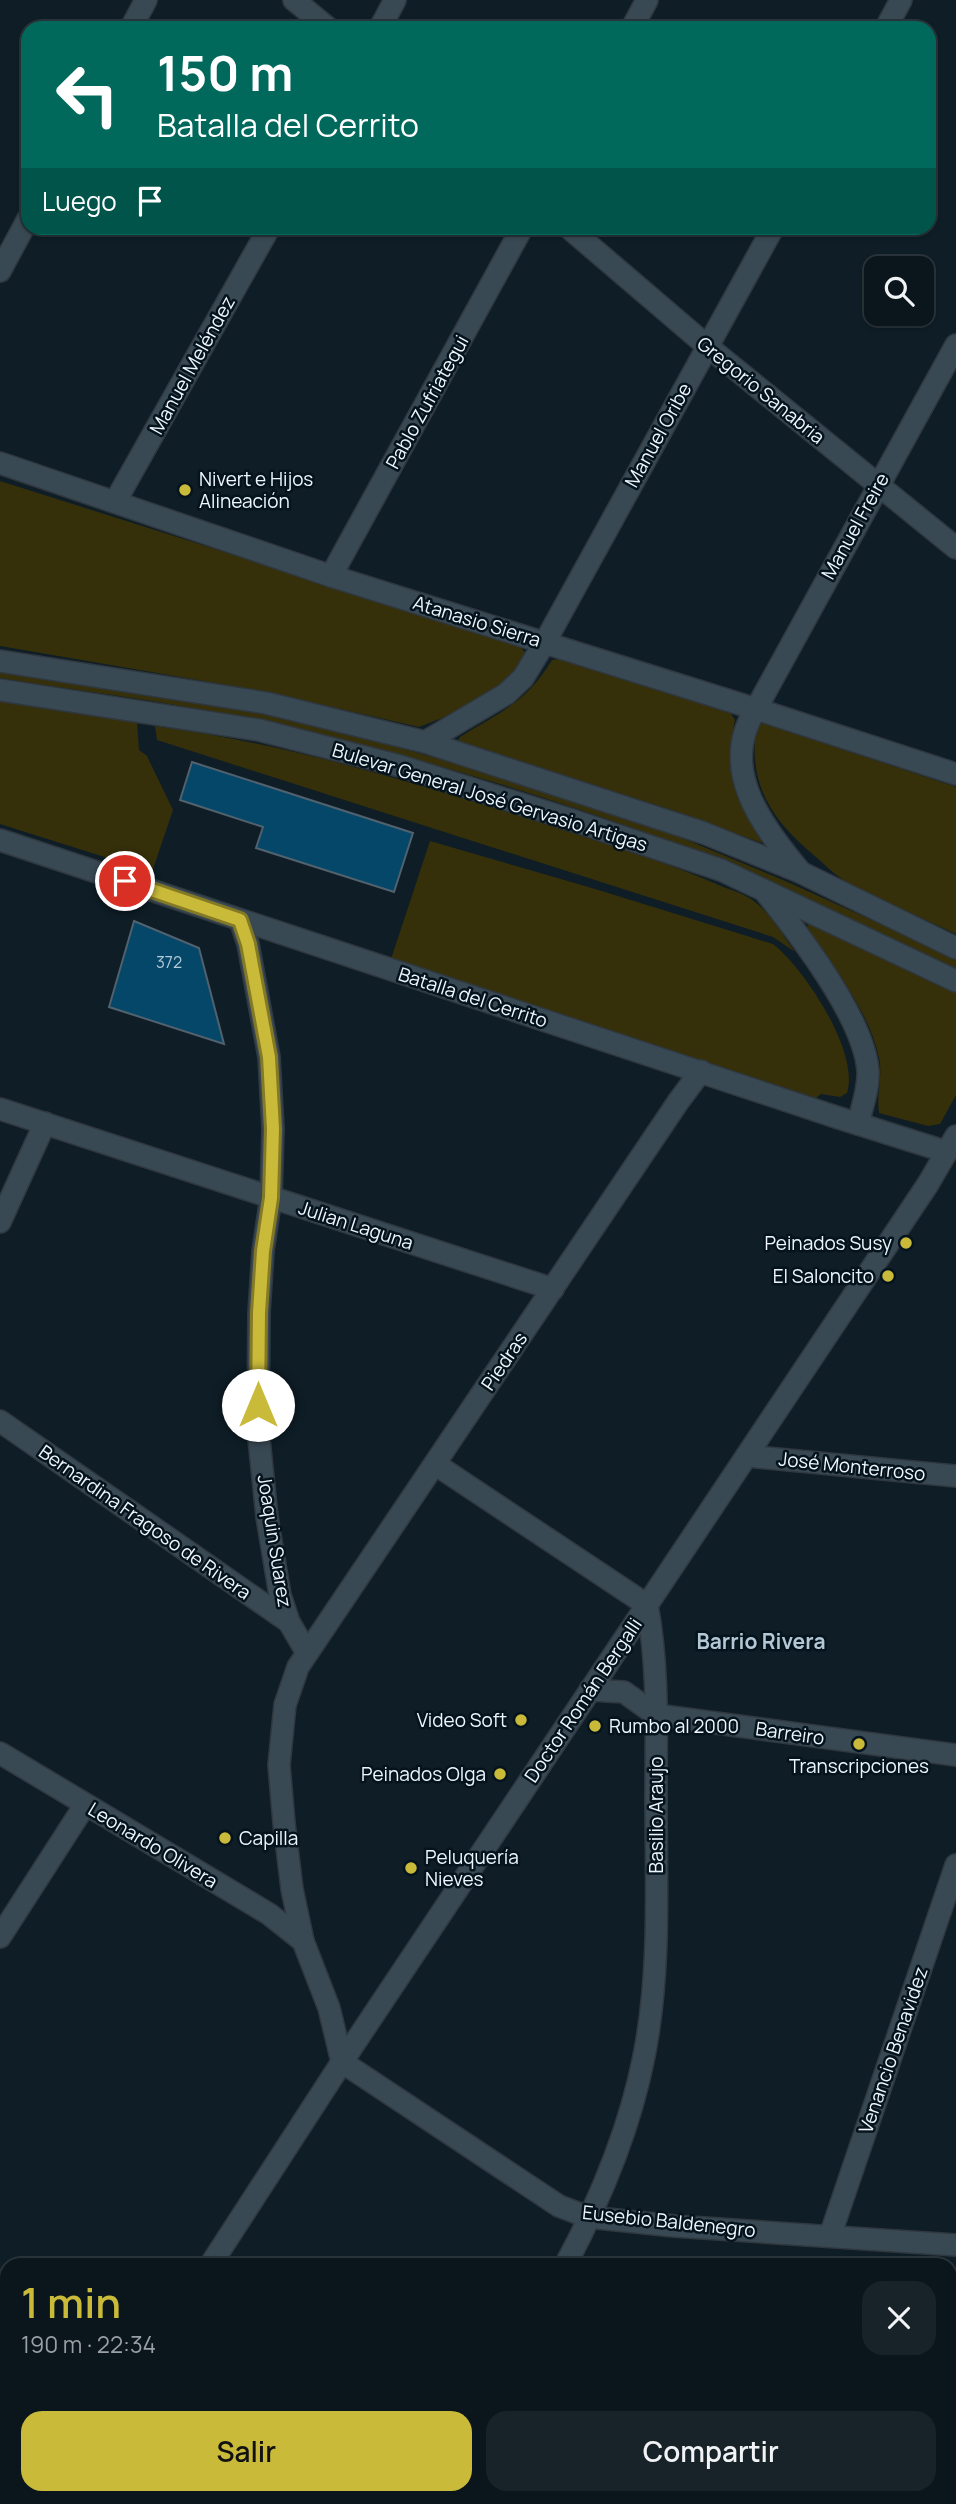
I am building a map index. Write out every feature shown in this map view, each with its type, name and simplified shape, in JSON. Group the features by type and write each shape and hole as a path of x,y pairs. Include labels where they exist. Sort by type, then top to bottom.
{"street":[{"path":"135,21 146,0"},
{"path":"294,0 320,21"},
{"path":"384,21 395,0"},
{"path":"636,21 647,0"},
{"path":"890,21 901,0"},
{"path":"0,271 21,232"},
{"name":"Manuel Meléndez","path":"116,502 265,235"},
{"name":"Pablo Zufriategui","path":"331,576 518,235"},
{"name":"Gregorio Sanabria","path":"577,235 706,346 956,548"},
{"name":"Manuel Oribe","path":"425,743 506,694 523,678 770,235"},
{"name":"Manuel Freire","path":"800,872 770,835 746,787 741,760 742,740 748,720 956,345"},
{"name":"Atanasio Sierra","path":"0,463 331,576 956,774"},
{"name":"Bulevar General José Gervasio Artigas","path":"0,661 266,703 425,743 704,833 800,872 956,948"},
{"name":"Bulevar General José Gervasio Artigas","path":"0,690 258,730 400,766 721,870 956,981"},
{"name":"Batalla del Cerrito","path":"0,840 858,1124 952,1144"},
{"path":"762,889 782,913 830,983 864,1048 868,1073 858,1124"},
{"name":"Joaquin Suarez","path":"240,920 248,944 269,1057 273,1129 271,1198 263,1251 259,1313 258,1429 280,1595 289,1622 307,1653"},
{"name":"Piedras","path":"307,1653 701,1071"},
{"name":"Julian Laguna","path":"0,1109 552,1289"},
{"path":"0,1222 45,1123"},
{"name":"Doctor Román Bergalli","path":"215,2258 342,2062 952,1144"},
{"name":"Bernardina Fragoso de Rivera","path":"0,1421 289,1622"},
{"name":"José Monterroso","path":"747,1456 956,1476"},
{"path":"435,1464 647,1605"},
{"name":"Basilio Araujo","path":"569,2258 622,2139 645,2056 651,2008 656,1899 656,1715 653,1635 647,1605"},
{"path":"307,1653 298,1667 285,1705 279,1765 292,1889 303,1941 329,2008 342,2062"},
{"name":"Barreiro","path":"590,1690 624,1692 656,1715 956,1755"},
{"name":"Leonardo Olivera","path":"0,1753 268,1914 303,1941"},
{"path":"0,1937 85,1805"},
{"name":"Venancio Benavidez","path":"830,2236 956,1865"},
{"name":"Eusebio Baldenegro","path":"342,2062 559,2206 588,2217 674,2226 956,2245"}],"shaded area":[{"path":"0,481 519,645 526,654 518,670 496,689 447,716 419,727 267,692 0,646"},
{"path":"559,659 730,712 735,720 732,745 734,780 747,815 762,843 669,809 458,741 460,737 522,697 552,660"},
{"path":"0,671 260,713 359,736 481,771 665,831 783,880 956,958 956,970 699,852 491,781 319,735 179,706 0,678"},
{"path":"0,699 59,711 137,721 139,750 147,756 173,810 152,872 0,824"},
{"path":"763,723 956,787 956,934 845,881 788,830 767,802 756,769 756,729"},
{"path":"155,726 321,758 484,805 673,867 751,899 769,916 795,952 773,937 157,740"},
{"path":"430,841 773,944 786,956 813,991 837,1034 849,1076 847,1093 840,1097 821,1094 816,1098 391,959"},
{"path":"808,923 956,993 956,1095 940,1124 928,1126 879,1113 880,1065 868,1024 839,974 807,928"}],"building":[{"path":"192,762 413,833 394,892 256,848 263,827 180,800"},
{"path":"134,921 199,948 224,1044 109,1007"}],"place":[{"name":"Nivert e Hijos Alineación","path":"185,490"},
{"name":"Peinados Susy","path":"906,1243"},
{"name":"El Saloncito","path":"888,1276"},
{"name":"Video Soft","path":"521,1720"},
{"name":"Rumbo al 2000","path":"595,1726"},
{"name":"Transcripciones","path":"859,1744"},
{"name":"Peinados Olga","path":"500,1774"},
{"name":"Capilla","path":"225,1838"},
{"name":"Peluquería Nieves","path":"411,1868"}],"district":[{"name":"Barrio Rivera","path":"761,1641"}],"route":[{"path":"125,881 240,920 248,944 269,1057 273,1129 271,1198 263,1251 259,1313 258,1405"}]}
